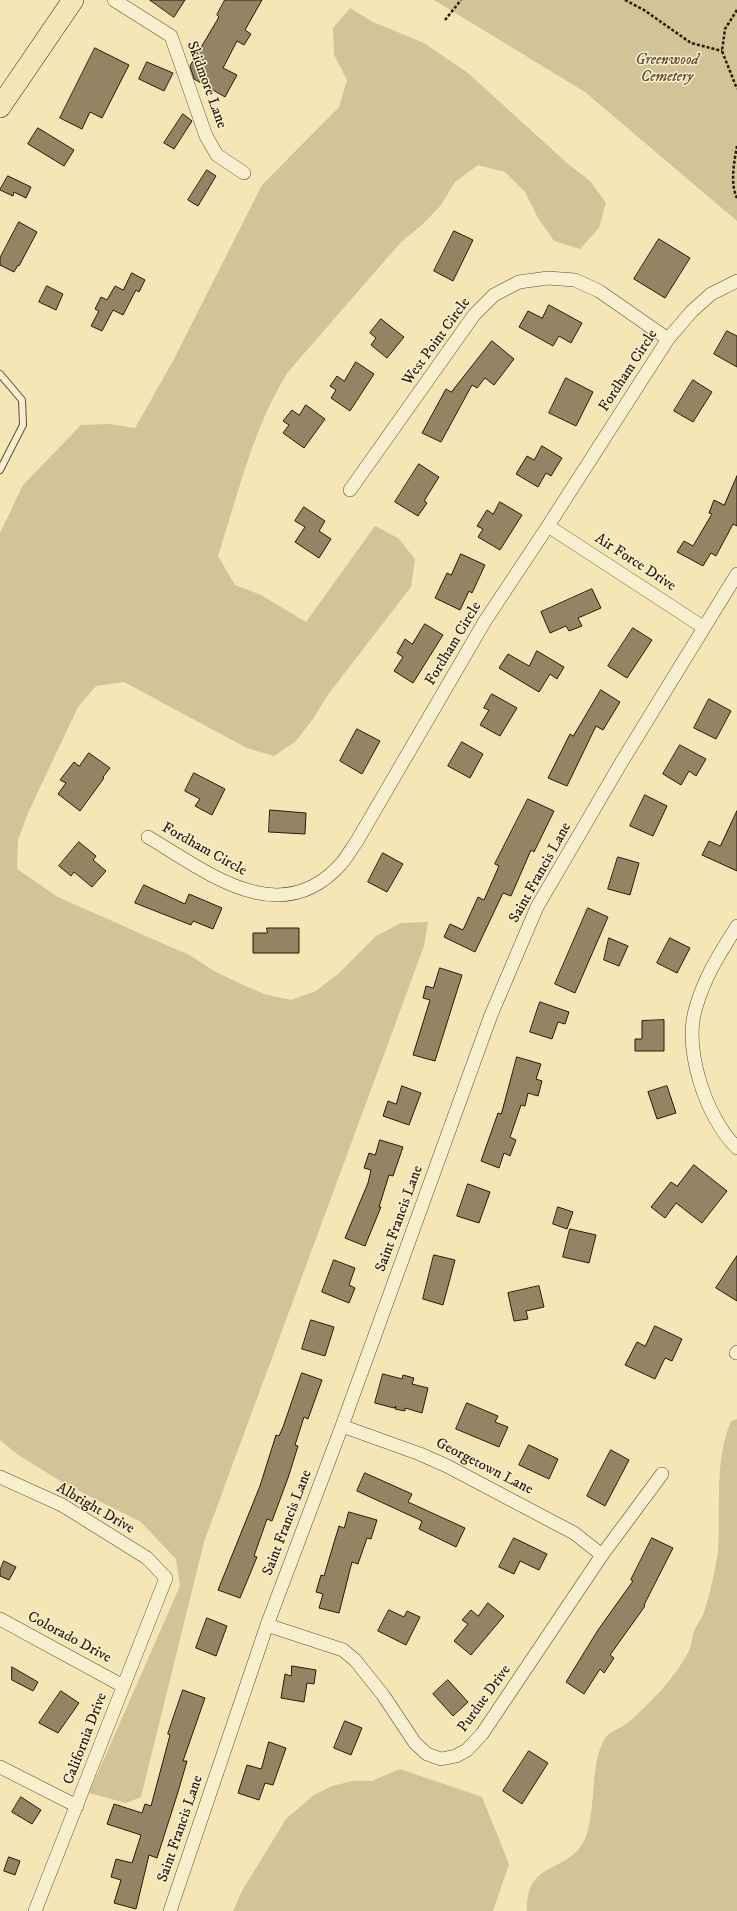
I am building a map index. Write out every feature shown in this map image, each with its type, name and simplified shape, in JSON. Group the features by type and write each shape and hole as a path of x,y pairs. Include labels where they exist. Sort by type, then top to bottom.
{"main road":[{"path":"0,107 73,0"}],"street":[{"name":"Skidmore Lane","path":"114,0 171,36 206,136 217,155 244,173"},
{"name":"West Point Circle","path":"350,490 474,315 494,294 519,282 548,278 574,280 599,292 668,339"},
{"name":"Fordham Circle","path":"148,836 226,883 246,891 270,896 294,893 320,883 342,863 357,841 485,622 668,339 692,311 711,294 737,281"},
{"name":"Air Force Drive","path":"548,526 703,627"},
{"name":"Saint Francis Lane","path":"170,1911 267,1624 342,1426 491,1015 537,907 703,627 737,574"},
{"path":"737,926 711,967 695,1009 693,1036 695,1064 702,1089 718,1123 737,1148"},
{"name":"Georgetown Lane","path":"342,1426 420,1454 447,1466 574,1533 602,1555"},
{"name":"Purdue Drive","path":"267,1624 343,1650 363,1669 415,1743 427,1754 441,1759 456,1756 467,1750 482,1734 602,1555 662,1474"},
{"name":"Albright Drive","path":"0,1477 62,1506 147,1558 166,1578"},
{"name":"California Drive","path":"35,1911 123,1686 147,1630 166,1578"},
{"name":"Colorado Drive","path":"0,1619 123,1686"},
{"path":"0,1767 76,1806"}],"lane":[{"path":"0,374 22,400 23,425 0,470"}],"path":[{"path":"445,20 461,0"},
{"path":"625,0 644,10 691,43 722,51"},
{"path":"737,10 725,29 722,51 737,89"},
{"path":"737,146 734,161 734,192 737,198"}],"green space":[{"name":"Greenwood Cemetery","path":"434,0 737,0 737,221 585,92"},
{"path":"350,8 373,22 424,43 468,73 568,164 590,181 606,203 599,228 580,249 554,241 538,218 525,192 505,172 478,165 455,182 441,205 422,225 401,242 288,372 265,415 256,438 247,462 218,556 235,585 261,595 306,622 375,526 398,538 415,559 411,587 327,696 313,719 296,741 274,756 247,748 124,682 96,686 78,707 28,813 18,840 17,869 58,897 191,956 214,971 239,983 264,994 291,1000 316,991 338,974 376,936 401,923 428,922 424,946 204,1542 141,1797 126,1803 89,1793 180,1586 176,1559 141,1522 65,1484 17,1454 0,1440 0,533 23,485 81,425 109,424 135,428 173,361 262,185 339,107 347,80 334,55 333,28"},
{"path":"737,1419 737,1911 527,1911 528,1895 532,1884 546,1870 573,1855 581,1846 586,1835 590,1822 594,1777 597,1762 600,1748 606,1737 626,1724 653,1699 678,1668 690,1648 694,1631 705,1609 714,1573 718,1550 719,1484 722,1452 731,1421"},
{"path":"400,1769 482,1797 509,1864 493,1911 233,1911 242,1891 286,1819 314,1795 332,1786 353,1781 372,1781"}],"building":[{"path":"150,0 185,0 174,17"},
{"path":"225,0 262,0 245,30 251,34 244,45 237,41 223,68 237,75 225,97 194,79 190,66 219,17 217,15"},
{"path":"95,48 129,65 102,118 90,112 82,129 60,118"},
{"path":"147,62 173,73 164,91 139,79"},
{"path":"183,114 192,121 174,149 164,143"},
{"path":"38,128 74,150 64,166 28,144"},
{"path":"207,170 216,176 198,206 188,200"},
{"path":"8,176 31,187 26,198 14,192 13,196 0,190"},
{"path":"19,222 37,232 19,266 18,265 14,272 0,265 0,258"},
{"path":"454,231 473,240 453,281 434,271"},
{"path":"659,239 690,258 665,298 634,279"},
{"path":"132,273 145,280 139,292 136,290 123,315 113,310 102,331 91,326 99,311 95,309 101,297 107,300 115,286 123,290"},
{"path":"47,286 63,294 56,310 39,302"},
{"path":"549,305 582,323 571,343 559,336 553,346 519,327 528,311 542,318"},
{"path":"381,319 404,337 387,358 371,345 376,338 370,333"},
{"path":"727,331 737,336 737,367 714,354"},
{"path":"492,341 514,359 494,385 485,378 477,388 472,385 441,442 422,433 446,389 451,392"},
{"path":"356,362 374,374 350,411 331,398 336,390 330,386 337,376 344,381"},
{"path":"566,378 593,392 576,426 549,413"},
{"path":"693,380 712,392 693,422 674,411"},
{"path":"306,405 325,419 304,448 283,433 289,425 283,421 292,410 299,415"},
{"path":"542,446 562,458 551,476 546,473 538,487 516,474 527,456 534,460"},
{"path":"419,464 439,477 424,501 427,503 418,516 395,502"},
{"path":"737,476 737,526 733,524 716,556 711,553 703,566 677,552 684,541 693,546 712,514 709,513 714,500 724,505"},
{"path":"500,502 522,515 500,550 478,537 483,529 477,526 487,510 493,514"},
{"path":"304,507 325,521 319,531 331,539 319,558 295,542 305,527 295,521"},
{"path":"461,554 485,565 472,593 469,591 460,610 435,598 447,573 451,575"},
{"path":"592,589 601,608 578,618 582,626 569,631 566,626 550,633 541,612"},
{"path":"425,624 443,635 413,683 394,671 403,657 397,653 405,639 412,644"},
{"path":"633,628 652,640 627,678 608,666"},
{"path":"537,651 564,667 557,679 550,674 539,692 499,668 508,654 529,666"},
{"path":"601,690 620,702 603,730 596,726 567,786 548,778 570,734 573,736"},
{"path":"492,694 517,708 500,736 480,725 489,710 484,708"},
{"path":"709,699 731,711 716,739 694,728"},
{"path":"357,729 380,741 362,774 340,761"},
{"path":"462,742 483,754 470,778 448,766"},
{"path":"680,745 706,759 696,776 689,771 681,785 663,774"},
{"path":"89,753 110,768 80,811 58,794 66,783 60,780 74,762 79,766"},
{"path":"194,773 225,789 212,815 195,806 200,799 185,791"},
{"path":"645,795 667,806 653,836 630,826"},
{"path":"528,799 554,811 534,852 531,850 511,896 503,893 475,952 444,937 450,924 463,930 478,897 484,900 499,866 495,864"},
{"path":"270,810 306,813 305,834 269,832"},
{"path":"737,811 737,871 702,855 709,841 720,846"},
{"path":"79,842 96,856 93,860 106,871 92,887 74,872 71,876 59,866"},
{"path":"383,853 403,864 387,892 368,882"},
{"path":"618,857 639,863 630,895 608,889"},
{"path":"144,885 185,904 189,894 222,908 213,929 193,921 191,925 135,903"},
{"path":"588,908 608,917 575,993 555,984"},
{"path":"267,928 299,928 299,953 253,953 253,933 267,933"},
{"path":"609,938 628,946 619,966 604,960"},
{"path":"670,938 690,948 677,973 657,963"},
{"path":"440,968 462,975 435,1061 413,1055 430,1000 423,998 426,986 433,988"},
{"path":"540,1002 569,1012 565,1024 558,1022 552,1039 530,1032"},
{"path":"664,1020 664,1051 635,1051 635,1039 642,1039 642,1021"},
{"path":"517,1057 541,1064 536,1079 542,1081 538,1096 528,1093 525,1106 521,1105 510,1137 516,1140 510,1156 504,1153 499,1168 481,1161 498,1113 501,1114"},
{"path":"402,1086 421,1093 409,1125 383,1116 388,1101 396,1104"},
{"path":"667,1086 676,1113 657,1119 648,1092"},
{"path":"380,1140 403,1147 393,1176 389,1175 379,1207 381,1207 365,1246 345,1238 368,1183 371,1170 364,1168 369,1153 375,1155"},
{"path":"694,1165 727,1191 702,1223 676,1203 665,1218 651,1207 671,1182 677,1186"},
{"path":"468,1184 490,1192 479,1223 457,1216"},
{"path":"558,1207 573,1212 567,1229 553,1224"},
{"path":"570,1229 596,1235 589,1263 563,1257"},
{"path":"434,1255 455,1260 443,1305 423,1299"},
{"path":"737,1256 737,1301 716,1288"},
{"path":"334,1260 355,1268 349,1285 355,1288 349,1303 322,1292"},
{"path":"539,1286 544,1307 526,1311 528,1319 514,1321 508,1293"},
{"path":"311,1320 334,1327 325,1356 302,1349"},
{"path":"655,1326 682,1339 672,1361 665,1358 655,1379 625,1365 637,1342 645,1346"},
{"path":"302,1373 322,1380 308,1419 304,1417 295,1445 298,1446 288,1478 272,1521 267,1519 254,1556 257,1557 240,1598 218,1590 260,1486 276,1435 279,1436 283,1427"},
{"path":"383,1374 402,1379 403,1375 414,1378 412,1384 428,1388 422,1413 405,1408 405,1411 395,1409 396,1406 394,1408 375,1403"},
{"path":"467,1403 498,1416 495,1422 508,1427 499,1447 456,1429"},
{"path":"529,1445 558,1459 549,1479 519,1465"},
{"path":"611,1450 629,1460 605,1506 587,1496"},
{"path":"365,1473 412,1494 408,1502 465,1528 456,1547 419,1529 422,1521 357,1491"},
{"path":"349,1512 377,1520 371,1539 367,1538 358,1564 352,1562 339,1613 319,1608 323,1594 316,1592 321,1575 324,1576 339,1526 344,1528"},
{"path":"514,1538 547,1554 539,1570 520,1561 514,1574 499,1567"},
{"path":"652,1538 673,1548 644,1605 645,1606 610,1655 614,1658 604,1673 600,1669 584,1694 566,1682 598,1630 633,1581 631,1580"},
{"path":"4,1561 16,1567 9,1580 0,1576 0,1570"},
{"path":"488,1603 504,1616 471,1655 454,1641 468,1624 462,1620 471,1610 478,1616"},
{"path":"389,1610 404,1617 407,1611 420,1617 406,1645 378,1631"},
{"path":"207,1618 227,1626 216,1656 196,1648"},
{"path":"292,1666 316,1670 314,1684 307,1683 304,1702 281,1698 285,1674 291,1676"},
{"path":"12,1667 38,1682 33,1691 12,1680"},
{"path":"448,1680 468,1702 453,1716 433,1694"},
{"path":"183,1690 205,1698 183,1761 187,1761 157,1858 149,1855 136,1909 114,1903 121,1880 111,1877 116,1859 132,1863 141,1835 107,1824 114,1804 142,1813 145,1804 151,1806 170,1735 168,1734"},
{"path":"61,1691 79,1703 58,1733 39,1723"},
{"path":"345,1721 362,1728 351,1755 334,1748"},
{"path":"269,1742 286,1748 273,1785 265,1783 259,1800 238,1793 247,1765 261,1769"},
{"path":"529,1751 548,1763 522,1804 503,1791"},
{"path":"21,1797 41,1810 32,1824 12,1812"},
{"path":"9,1857 20,1861 15,1875 4,1871"}]}
